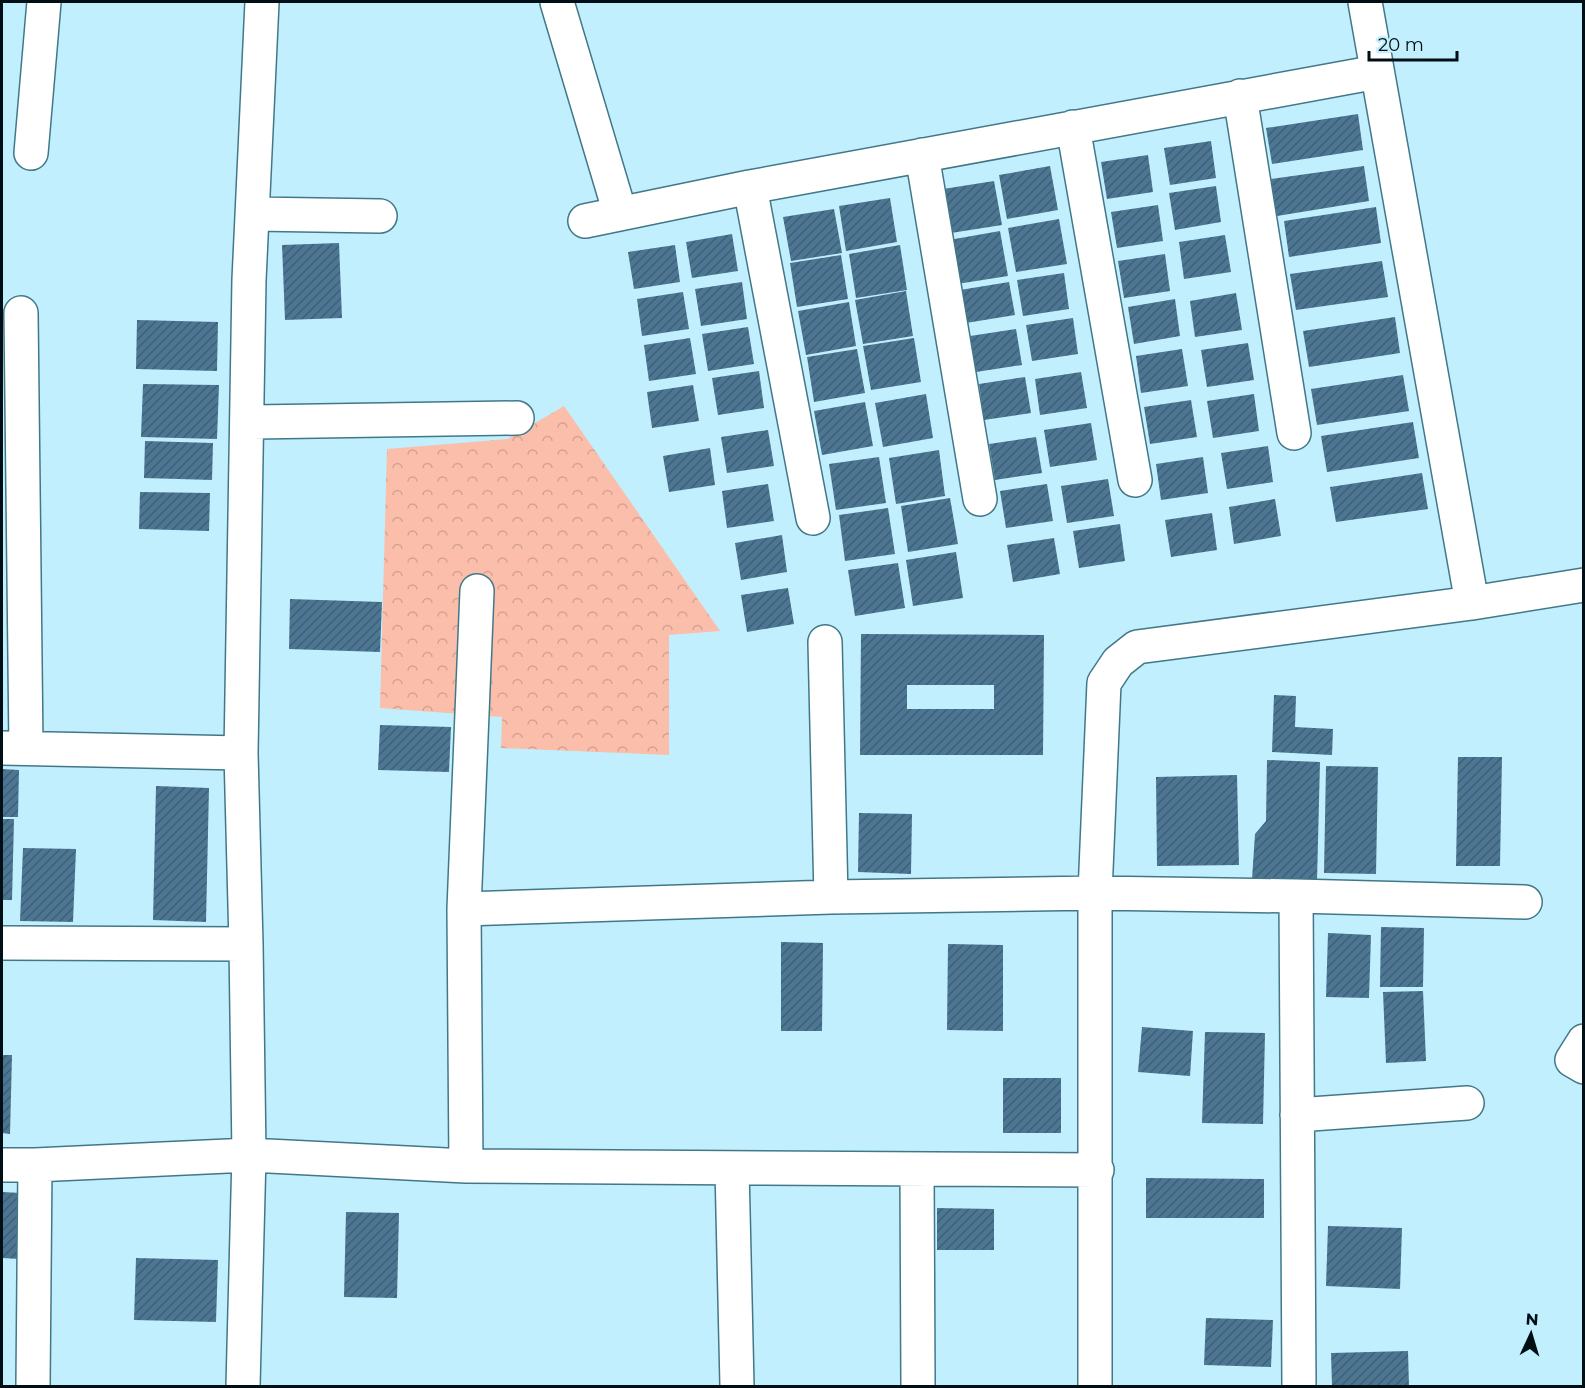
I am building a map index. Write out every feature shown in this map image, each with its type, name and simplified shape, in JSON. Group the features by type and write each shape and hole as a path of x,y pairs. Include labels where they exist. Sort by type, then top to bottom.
{"street":[{"path":"31,153 44,2"},
{"path":"243,1386 249,1155 241,753 249,280 262,2"},
{"path":"557,2 620,213"},
{"path":"1365,2 1472,603"},
{"path":"585,220 750,187 1377,72"},
{"path":"1240,96 1294,433"},
{"path":"1073,127 1135,480"},
{"path":"922,155 980,499"},
{"path":"750,187 813,518"},
{"path":"253,214 380,216"},
{"path":"21,313 14,748 241,753"},
{"path":"247,422 517,418"},
{"path":"1095,1386 1097,1170 1095,893 1104,683 1118,662 1137,647 1472,603 1584,585"},
{"path":"466,1166 464,909 477,591"},
{"path":"825,642 831,897"},
{"path":"464,909 831,897 1095,893 1525,902"},
{"path":"1296,896 1299,1386"},
{"path":"2,943 246,944"},
{"path":"1584,1041 1572,1060 1584,1067"},
{"path":"1297,1115 1467,1103"},
{"path":"2,1165 249,1155 466,1166 1097,1170"},
{"path":"33,1386 35,1165"},
{"path":"732,1167 737,1386"},
{"path":"917,1169 918,1386"}],"green space":[{"path":"564,406 720,631 669,635 669,755 501,748 502,717 380,708 387,449 508,439"}],"building":[{"path":"1358,114 1363,150 1272,164 1266,128"},
{"path":"1211,141 1216,178 1170,185 1164,148"},
{"path":"1148,155 1153,192 1107,199 1101,162"},
{"path":"1050,166 1058,210 1007,219 999,175"},
{"path":"1364,166 1369,201 1277,216 1271,179"},
{"path":"994,181 1002,225 951,233 943,189"},
{"path":"1216,186 1221,222 1175,230 1169,193"},
{"path":"890,198 897,242 846,251 839,206"},
{"path":"1158,205 1163,241 1117,248 1111,212"},
{"path":"1376,207 1381,243 1289,257 1284,221"},
{"path":"834,209 842,253 791,261 783,217"},
{"path":"1059,219 1067,264 1016,272 1008,228"},
{"path":"1000,231 1008,276 957,284 949,240"},
{"path":"732,234 738,271 692,278 686,242"},
{"path":"1225,235 1231,272 1184,279 1179,242"},
{"path":"339,243 342,318 285,320 282,245"},
{"path":"675,245 680,282 634,289 628,252"},
{"path":"900,245 907,290 856,298 849,254"},
{"path":"1165,254 1170,291 1124,298 1118,261"},
{"path":"841,255 848,299 797,307 790,263"},
{"path":"1382,261 1388,297 1296,310 1290,274"},
{"path":"1064,273 1069,309 1023,316 1017,280"},
{"path":"742,282 747,319 701,326 695,289"},
{"path":"1009,282 1015,315 966,323 960,290"},
{"path":"906,291 913,336 863,344 855,300"},
{"path":"683,292 689,329 642,336 637,299"},
{"path":"1236,293 1242,330 1195,337 1190,301"},
{"path":"1175,299 1180,336 1134,344 1128,307"},
{"path":"849,302 856,346 806,355 798,311"},
{"path":"1395,317 1400,353 1309,367 1303,331"},
{"path":"1073,318 1078,354 1032,361 1026,325"},
{"path":"137,320 218,322 217,371 136,369"},
{"path":"748,327 754,364 708,371 702,334"},
{"path":"1016,329 1022,365 976,372 970,336"},
{"path":"690,338 696,374 649,381 644,345"},
{"path":"914,338 921,382 871,390 863,346"},
{"path":"1248,343 1254,380 1207,387 1201,350"},
{"path":"857,349 865,393 814,402 807,357"},
{"path":"1182,349 1188,386 1141,393 1136,356"},
{"path":"759,371 764,408 718,415 712,378"},
{"path":"1081,372 1087,408 1040,415 1035,379"},
{"path":"1403,375 1409,411 1317,425 1311,389"},
{"path":"1025,377 1031,413 984,420 979,384"},
{"path":"143,384 219,385 217,439 141,437"},
{"path":"693,385 699,421 652,428 647,392"},
{"path":"926,394 933,438 883,447 875,403"},
{"path":"1254,394 1259,431 1213,438 1207,401"},
{"path":"1191,400 1197,437 1150,444 1144,407"},
{"path":"865,402 873,446 822,455 814,411"},
{"path":"1413,422 1419,458 1327,472 1321,436"},
{"path":"1091,423 1097,460 1050,467 1044,430"},
{"path":"768,430 774,466 727,473 721,437"},
{"path":"1036,437 1042,473 995,480 989,444"},
{"path":"145,441 213,443 212,480 144,478"},
{"path":"1268,446 1273,482 1227,489 1221,453"},
{"path":"710,448 715,485 669,492 663,456"},
{"path":"939,450 945,496 896,504 889,458"},
{"path":"879,457 886,503 836,510 829,464"},
{"path":"1203,457 1208,493 1161,500 1156,464"},
{"path":"1422,473 1428,509 1336,522 1330,487"},
{"path":"1108,479 1114,516 1067,523 1061,486"},
{"path":"768,484 774,521 727,528 722,491"},
{"path":"1047,484 1053,521 1006,528 1000,491"},
{"path":"140,492 210,493 209,531 139,529"},
{"path":"950,498 958,544 908,552 901,506"},
{"path":"1275,499 1281,536 1234,544 1229,507"},
{"path":"888,508 895,554 845,561 839,515"},
{"path":"1212,513 1217,550 1171,557 1165,520"},
{"path":"1120,524 1125,561 1079,568 1073,531"},
{"path":"782,535 787,572 741,580 735,543"},
{"path":"1054,538 1060,574 1013,582 1007,545"},
{"path":"956,552 963,598 913,606 906,560"},
{"path":"898,563 905,608 855,616 848,570"},
{"path":"788,588 794,624 747,632 741,595"},
{"path":"290,599 382,602 380,652 289,649"},
{"path":"861,634 1044,635 1043,755 860,755","holes":["907,685 994,685 994,709 907,709"]},
{"path":"1274,695 1296,696 1295,727 1333,729 1332,755 1272,752"},
{"path":"380,725 451,727 449,772 378,770"},
{"path":"1458,757 1502,757 1500,866 1456,866"},
{"path":"1267,760 1320,762 1317,881 1252,879 1255,834 1266,821"},
{"path":"1326,766 1378,767 1376,874 1324,873"},
{"path":"2,769 19,770 18,817 2,817"},
{"path":"1237,775 1239,865 1157,866 1156,777"},
{"path":"156,786 209,788 206,922 153,920"},
{"path":"859,813 912,814 911,874 858,872"},
{"path":"2,819 14,819 12,900 2,900"},
{"path":"23,848 76,849 73,922 20,921"},
{"path":"1381,927 1424,928 1423,987 1380,987"},
{"path":"1328,933 1371,935 1369,998 1326,997"},
{"path":"781,942 823,943 822,1031 781,1031"},
{"path":"948,944 1003,945 1003,1031 947,1030"},
{"path":"1423,991 1426,1061 1386,1063 1383,992"},
{"path":"1142,1027 1193,1031 1190,1076 1138,1072"},
{"path":"1205,1032 1265,1033 1263,1124 1202,1123"},
{"path":"2,1055 12,1055 10,1134 2,1133"},
{"path":"1003,1078 1061,1078 1061,1133 1003,1133"},
{"path":"1146,1178 1264,1179 1264,1218 1146,1218"},
{"path":"2,1192 21,1193 19,1259 2,1258"},
{"path":"937,1208 994,1209 994,1250 937,1250"},
{"path":"346,1212 399,1213 397,1298 344,1297"},
{"path":"1328,1226 1402,1228 1400,1289 1326,1286"},
{"path":"136,1258 218,1260 216,1322 134,1320"},
{"path":"1206,1318 1273,1320 1271,1367 1204,1365"},
{"path":"1408,1351 1409,1386 1332,1386 1331,1353"}]}
